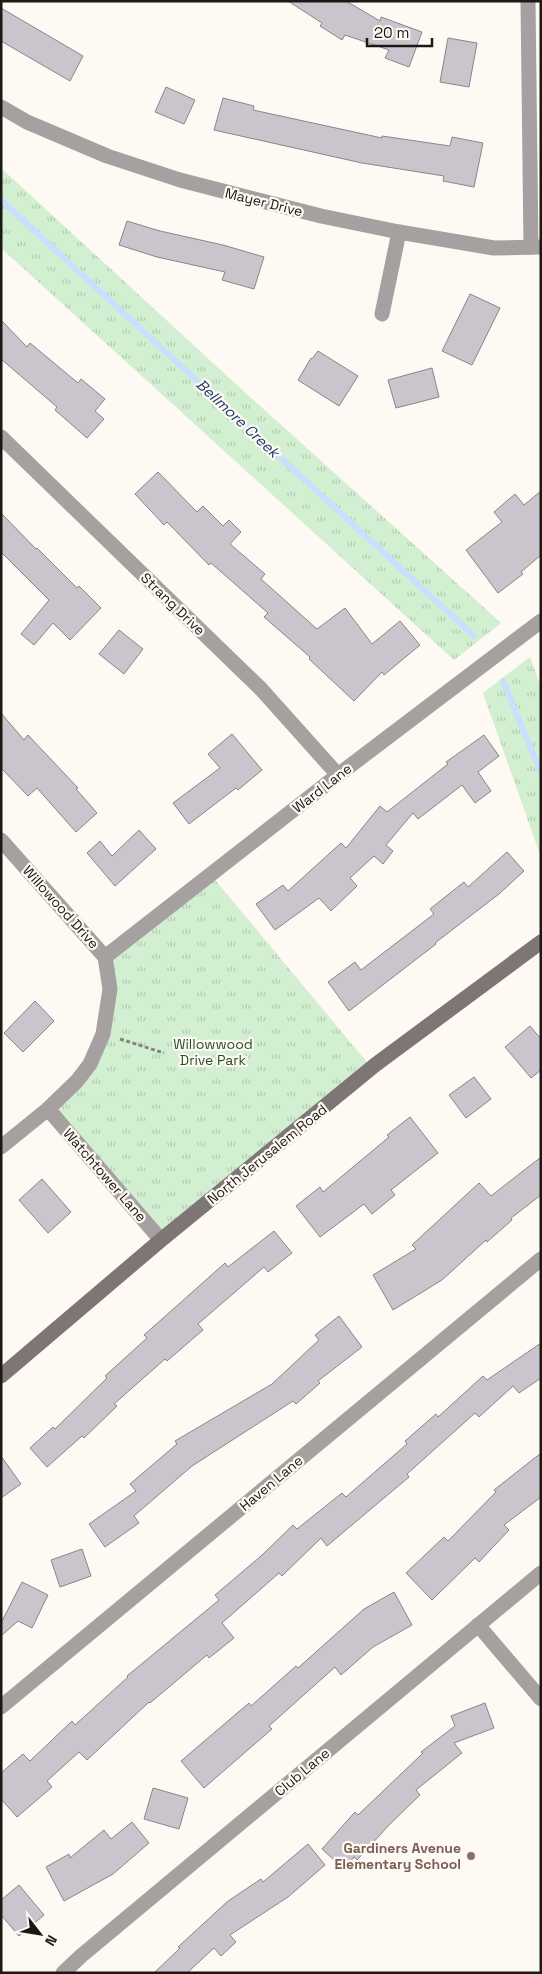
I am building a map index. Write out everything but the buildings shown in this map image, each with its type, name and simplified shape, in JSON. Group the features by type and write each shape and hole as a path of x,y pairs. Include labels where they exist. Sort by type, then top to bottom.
{"main road":[{"name":"North Jerusalem Road","path":"1,1376 161,1240 375,1066 541,942"}],"street":[{"path":"528,1 536,247"},
{"name":"Mayer Drive","path":"1,107 27,122 107,156 180,180 321,216 399,232 494,248 536,247"},
{"path":"382,314 399,232"},
{"name":"Strang Drive","path":"1,438 261,689 338,775"},
{"name":"Ward Lane","path":"105,957 338,775 541,621"},
{"name":"Willowood Drive","path":"1,840 105,957 110,989 103,1034 90,1064 77,1081 48,1109 1,1147"},
{"name":"Watchtower Lane","path":"48,1109 161,1240"},
{"name":"Haven Lane","path":"1,1707 541,1259"},
{"name":"Club Lane","path":"64,1973 541,1573"},
{"path":"478,1625 541,1699"}],"path":[{"path":"103,1034 164,1053"}],"green space":[{"path":"1,168 238,386 501,623 454,660 1,248"},
{"path":"530,657 541,687 541,857 483,693"},
{"name":"Willowwood Drive Park","path":"211,875 370,1066 161,1238 49,1111 105,1028 106,957"}],"waterway":[{"name":"Bellmore Creek","path":"1,200 474,636"},
{"name":"Bellmore Creek","path":"503,681 541,773"}],"place":[{"name":"Gardiners Avenue Elementary School","path":"471,1856"}]}
